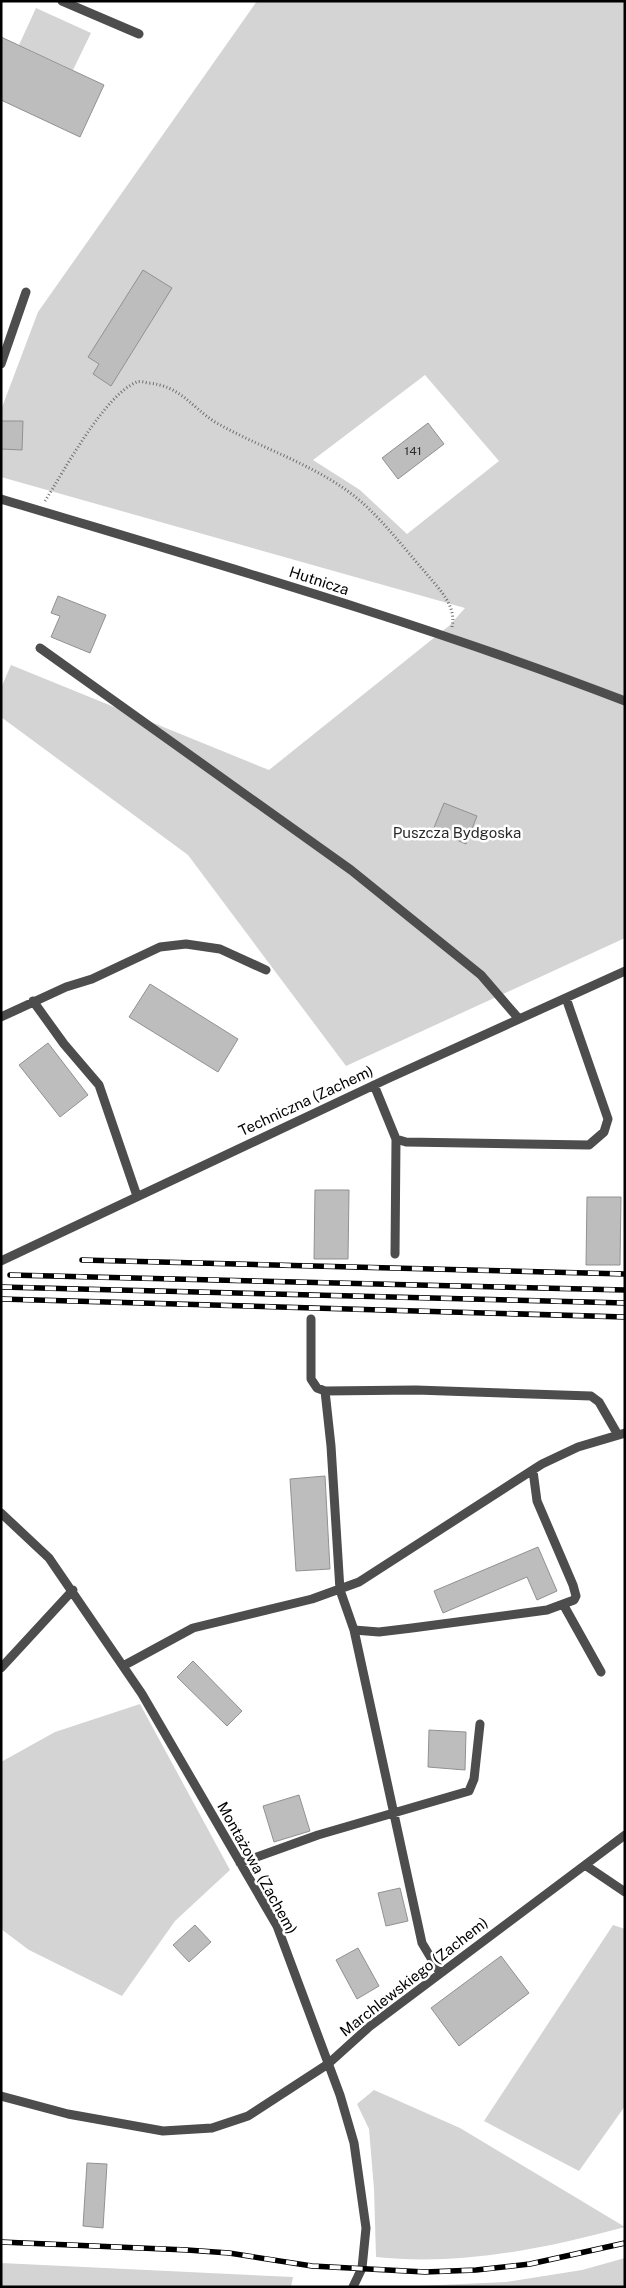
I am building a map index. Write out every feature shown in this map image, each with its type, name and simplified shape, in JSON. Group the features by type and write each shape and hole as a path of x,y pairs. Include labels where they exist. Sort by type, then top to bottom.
{"street":[{"path":"62,1 139,34"},
{"path":"1,364 26,292"},
{"name":"Hutnicza","path":"1,498 259,575 449,637 625,701"},
{"path":"40,648 351,870 481,975 519,1019"},
{"path":"1,1017 66,987 92,979 160,946 186,944 220,949 266,970"},
{"name":"Techniczna (Zachem)","path":"1,1261 374,1085 625,971"},
{"path":"396,1139 406,1142 589,1145 604,1132 608,1119 566,998"},
{"path":"33,1001 64,1044 99,1086 137,1196"},
{"path":"374,1085 396,1139 395,1254"},
{"path":"124,1666 193,1628 340,1590 359,1582 542,1464 578,1448 621,1434 600,1402 591,1396 416,1390 325,1391 317,1388 310,1379 311,1319"},
{"path":"325,1391 331,1446 340,1590 354,1630 392,1813 422,1943 440,1973"},
{"path":"354,1630 379,1632 548,1610 574,1600 576,1596 537,1501 533,1471"},
{"name":"Montażowa (Zachem)","path":"1,1513 49,1558 124,1666 277,1926 340,2095 354,2143 361,2184 366,2246 362,2268 353,2287"},
{"path":"1,1668 73,1590"},
{"path":"563,1604 601,1672"},
{"path":"240,1863 318,1835 469,1790 474,1779 480,1724"},
{"name":"Marchlewskiego (Zachem)","path":"1,2096 68,2114 163,2131 212,2128 248,2116 328,2064 368,2027 625,1835"},
{"path":"584,1865 625,1892"}],"path":[{"path":"39,510 107,406 121,392 138,382 164,384 187,399 214,421 311,469 353,495 390,531 447,599 454,618 449,637"}],"green space":[{"name":"Puszcza Bydgoska","path":"257,1 625,1 625,938 346,1066 188,855 1,717 1,688 11,665 269,770 450,625 465,608 1,477 1,410 38,312","holes":["425,375 499,461 407,534 360,490 313,460"]},
{"path":"36,8 91,33 73,70 19,45"},
{"path":"140,1704 230,1870 175,1921 122,1996 29,1950 1,1929 1,1762 55,1732"},
{"path":"613,1925 625,1929 625,2106 579,2171 484,2121"},
{"path":"374,2090 460,2128 625,2227 533,2249 501,2254 439,2259 376,2257 374,2189 369,2129 357,2104"},
{"path":"625,2258 625,2287 395,2287 506,2282 582,2270"},
{"path":"1,2263 293,2277 291,2287 1,2287"}],"building":[{"path":"1,37 104,85 80,137 1,100"},
{"path":"143,270 172,288 111,386 93,374 99,364 88,357"},
{"path":"1,421 23,421 22,450 1,449"},
{"path":"428,423 444,444 398,479 382,458"},
{"path":"58,596 106,615 90,653 51,637 60,616 51,613"},
{"path":"444,803 477,816 466,844 433,830"},
{"path":"150,984 238,1039 218,1072 129,1017"},
{"path":"48,1043 88,1095 60,1117 19,1065"},
{"path":"315,1190 349,1190 348,1259 314,1259"},
{"path":"587,1197 621,1197 620,1265 586,1265"},
{"path":"325,1476 330,1569 296,1571 290,1479"},
{"path":"538,1547 557,1591 537,1600 527,1577 443,1613 434,1591"},
{"path":"193,1661 242,1711 227,1726 177,1677"},
{"path":"429,1730 466,1732 465,1770 428,1767"},
{"path":"299,1795 310,1831 274,1842 263,1806"},
{"path":"400,1888 408,1921 386,1926 378,1893"},
{"path":"195,1925 211,1942 189,1962 173,1945"},
{"path":"358,1948 379,1986 357,1999 336,1960"},
{"path":"501,1956 529,1993 459,2046 431,2008"},
{"path":"87,2163 107,2164 103,2228 83,2226"}],"railway":[{"path":"82,1260 625,1274"},
{"path":"10,1275 625,1290"},
{"path":"1,1287 625,1303"},
{"path":"1,1299 625,1317"},
{"path":"1,2242 187,2250 229,2253 312,2266 425,2272 476,2270 530,2264 625,2243"}]}
